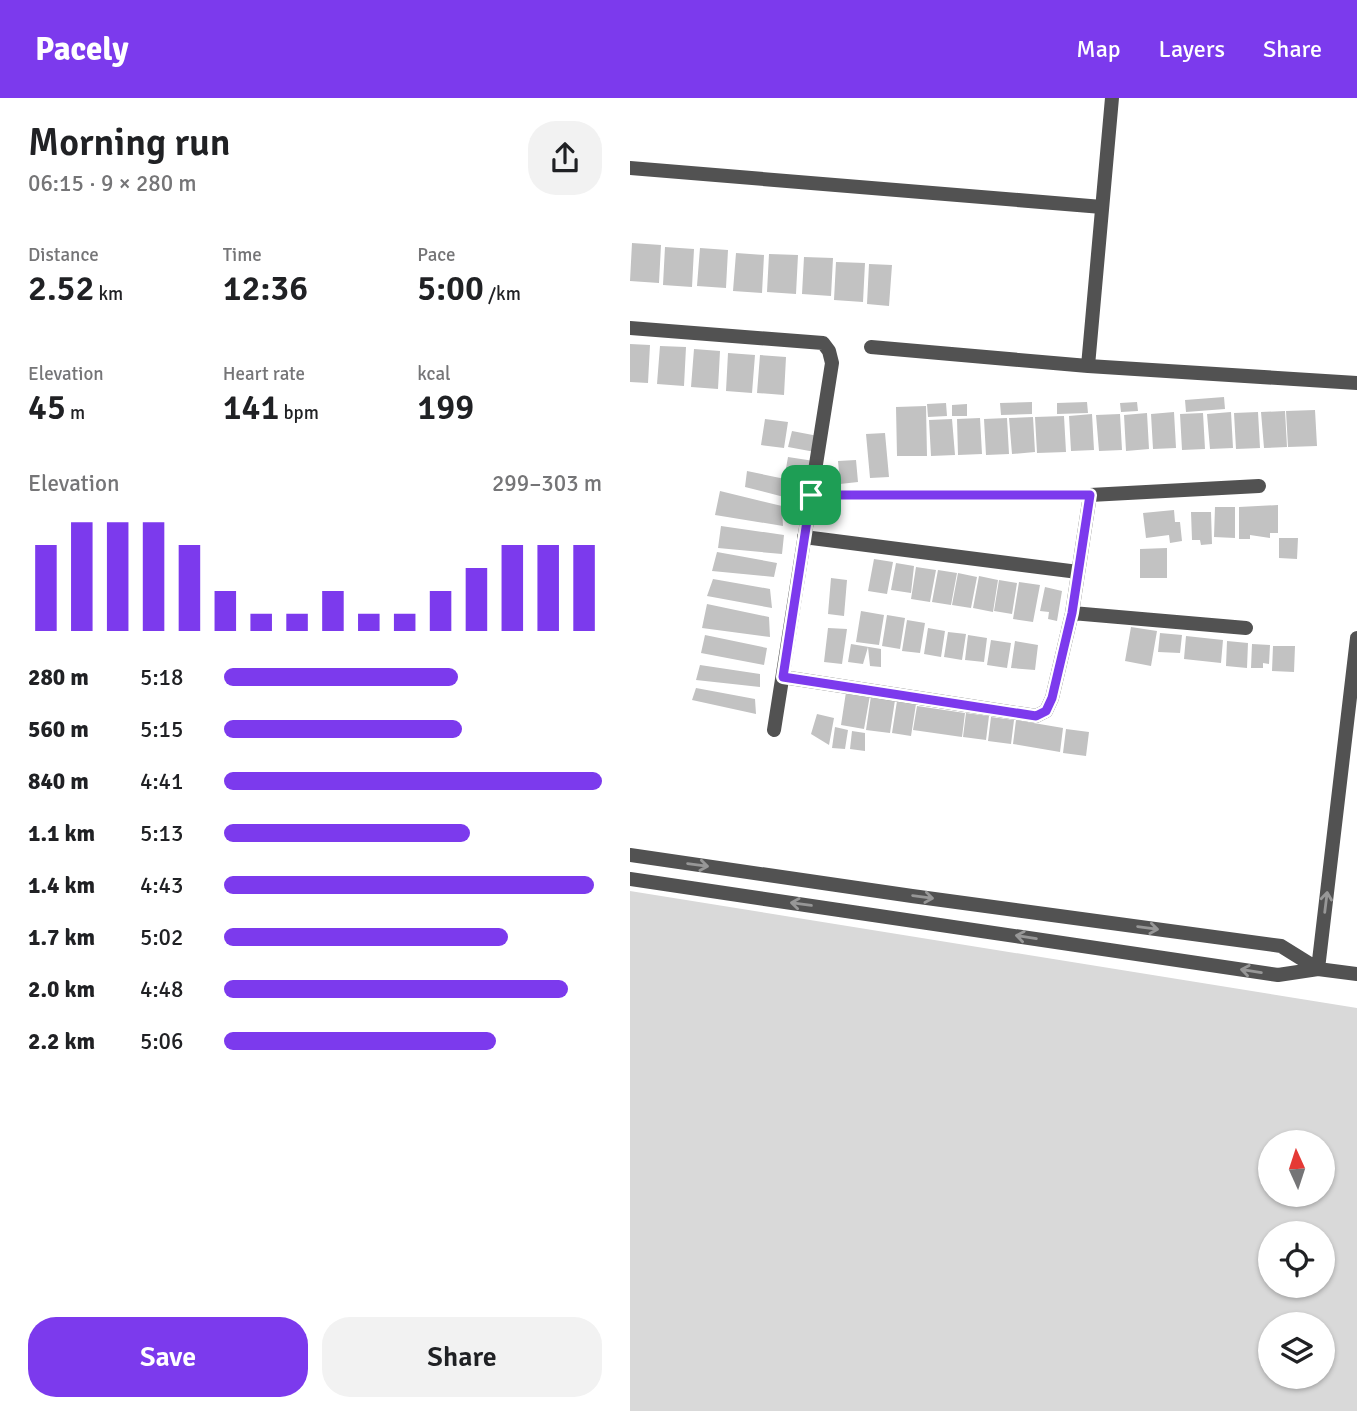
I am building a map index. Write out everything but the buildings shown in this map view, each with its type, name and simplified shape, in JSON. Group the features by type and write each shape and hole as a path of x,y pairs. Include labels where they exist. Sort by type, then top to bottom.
{"street":[{"path":"1088,366 1112,98"},
{"path":"630,168 1102,207"},
{"path":"630,328 823,343 829,351 832,363 774,730"},
{"path":"871,347 1088,366 1357,383"},
{"path":"811,495 1090,495 1259,486"},
{"path":"783,677 1036,716 1046,711 1052,698 1072,613 1090,495"},
{"path":"804,537 1078,572"},
{"path":"1072,613 1246,628"},
{"path":"1318,970 1357,638"},
{"path":"630,855 1281,946 1318,970"},
{"path":"630,879 1278,975 1318,970 1357,974"}],"shaded area":[{"path":"630,891 1357,1008 1357,1411 630,1411"}],"route":[{"path":"811,495 1090,495 1072,613 1052,698 1046,711 1036,716 783,677 811,495"}]}
